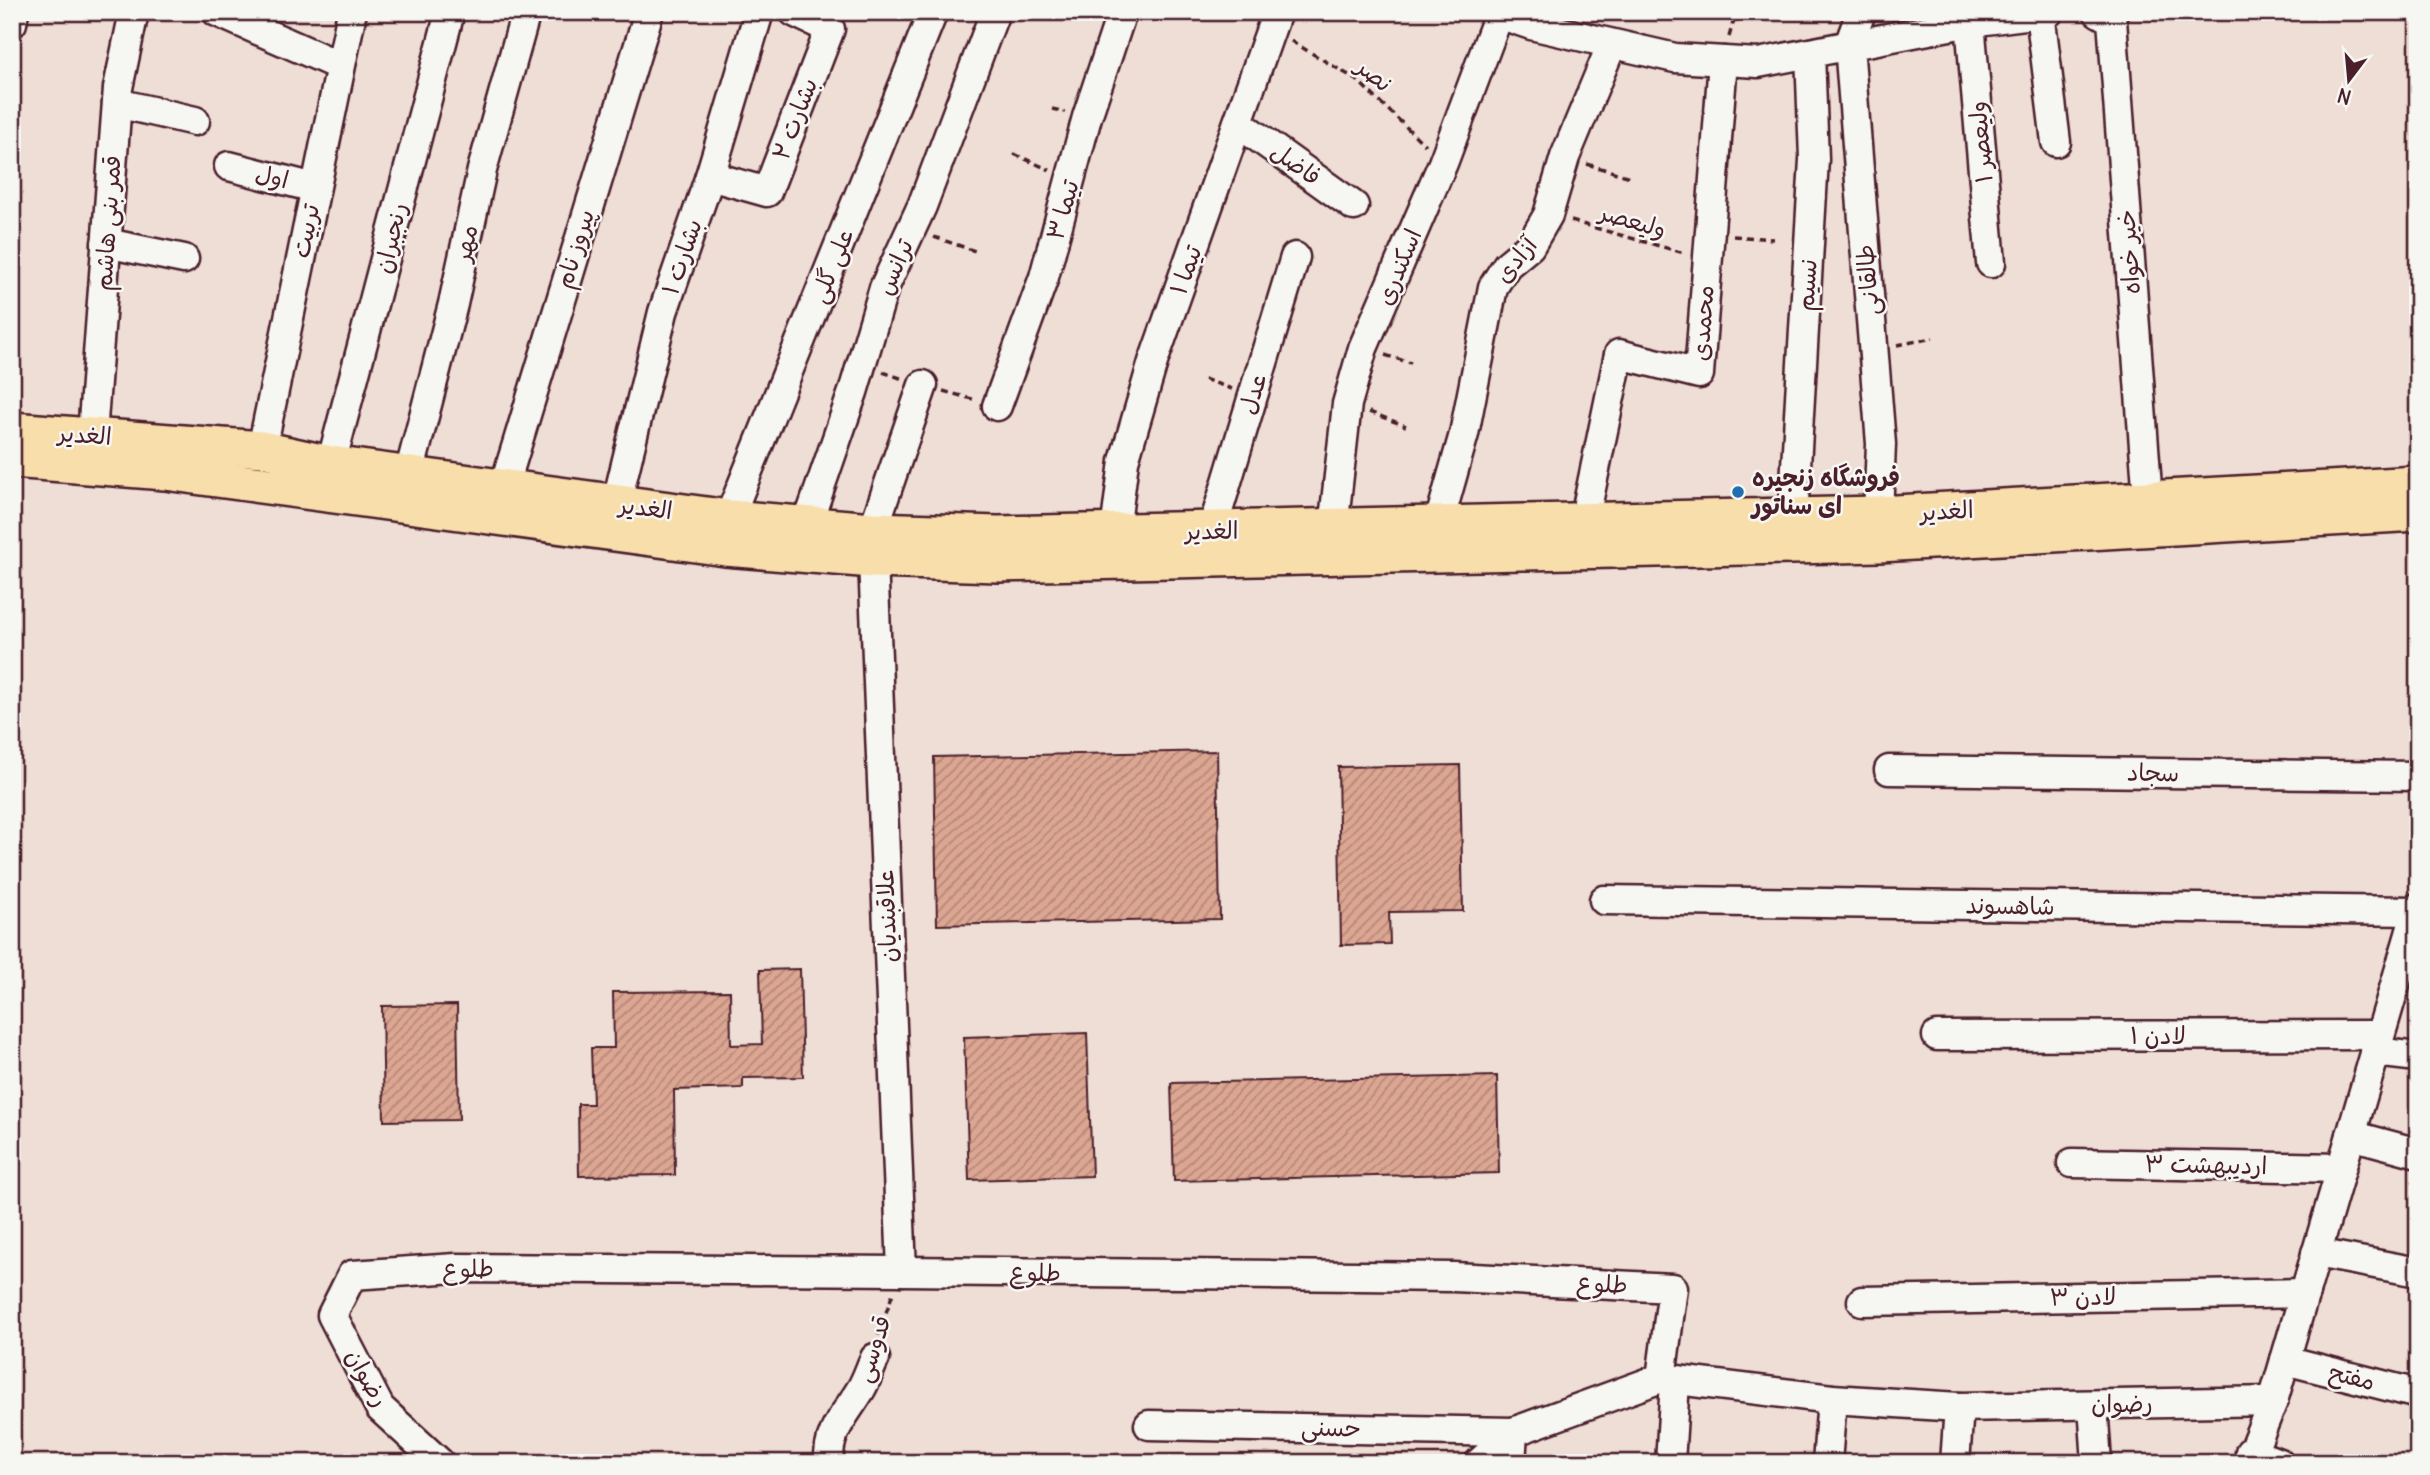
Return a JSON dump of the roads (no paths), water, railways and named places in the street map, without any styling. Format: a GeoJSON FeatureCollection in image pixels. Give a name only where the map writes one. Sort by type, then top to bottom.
{"type":"FeatureCollection","features":[{"type":"Feature","properties":{"kind":"main road","name":"الغدیر"},"geometry":{"type":"LineString","coordinates":[[12,430],[262,449],[331,464],[617,505],[807,525],[873,545],[998,564],[1879,544],[2418,513]]}},
{"type":"Feature","properties":{"kind":"main road","name":"الغدیر"},"geometry":{"type":"LineString","coordinates":[[12,460],[164,472],[726,548],[873,545],[998,534],[1878,514],[2418,484]]}},
{"type":"Feature","properties":{"kind":"street"},"geometry":{"type":"LineString","coordinates":[[12,23],[14,12]]}},
{"type":"Feature","properties":{"kind":"street","name":"قمر بنی هاشم"},"geometry":{"type":"LineString","coordinates":[[92,435],[117,103],[135,12]]}},
{"type":"Feature","properties":{"kind":"street"},"geometry":{"type":"LineString","coordinates":[[217,12],[340,66]]}},
{"type":"Feature","properties":{"kind":"street","name":"تربیت"},"geometry":{"type":"LineString","coordinates":[[262,449],[352,12]]}},
{"type":"Feature","properties":{"kind":"street","name":"رنجبران"},"geometry":{"type":"LineString","coordinates":[[331,464],[450,12]]}},
{"type":"Feature","properties":{"kind":"street","name":"مهر"},"geometry":{"type":"LineString","coordinates":[[409,474],[453,304],[482,170],[526,12]]}},
{"type":"Feature","properties":{"kind":"street","name":"پیروز نام"},"geometry":{"type":"LineString","coordinates":[[504,487],[649,12]]}},
{"type":"Feature","properties":{"kind":"street","name":"بشارت ۱"},"geometry":{"type":"LineString","coordinates":[[617,505],[663,312],[710,176],[759,12]]}},
{"type":"Feature","properties":{"kind":"street","name":"بشارت ۲"},"geometry":{"type":"LineString","coordinates":[[710,176],[766,192],[830,29],[794,12]]}},
{"type":"Feature","properties":{"kind":"street","name":"علی گلی"},"geometry":{"type":"LineString","coordinates":[[729,518],[933,12]]}},
{"type":"Feature","properties":{"kind":"street","name":"ترانس"},"geometry":{"type":"LineString","coordinates":[[807,525],[884,288],[911,230],[995,12]]}},
{"type":"Feature","properties":{"kind":"street","name":"تیما ۳"},"geometry":{"type":"LineString","coordinates":[[997,406],[1044,277],[1087,117],[1122,12]]}},
{"type":"Feature","properties":{"kind":"street"},"geometry":{"type":"LineString","coordinates":[[1849,45],[1860,12]]}},
{"type":"Feature","properties":{"kind":"street","name":"خیر خواه"},"geometry":{"type":"LineString","coordinates":[[2098,12],[2112,20],[2148,500]]}},
{"type":"Feature","properties":{"kind":"street"},"geometry":{"type":"LineString","coordinates":[[1496,13],[1583,24],[1612,44],[1675,58],[1758,63],[1970,22],[2044,13],[2056,142]]}},
{"type":"Feature","properties":{"kind":"street","name":"اسکندری"},"geometry":{"type":"LineString","coordinates":[[1333,528],[1347,404],[1363,348],[1443,163],[1496,13]]}},
{"type":"Feature","properties":{"kind":"street","name":"تیما ۱"},"geometry":{"type":"LineString","coordinates":[[1115,532],[1124,461],[1153,362],[1274,21]]}},
{"type":"Feature","properties":{"kind":"street","name":"ولیعصر ۱"},"geometry":{"type":"LineString","coordinates":[[1970,22],[1991,263]]}},
{"type":"Feature","properties":{"kind":"street","name":"آزادی"},"geometry":{"type":"LineString","coordinates":[[1438,526],[1464,434],[1493,287],[1507,265],[1530,246],[1548,215],[1565,157],[1612,44]]}},
{"type":"Feature","properties":{"kind":"street","name":"طالقانی"},"geometry":{"type":"LineString","coordinates":[[1849,45],[1881,444],[1878,514]]}},
{"type":"Feature","properties":{"kind":"street","name":"نسیم"},"geometry":{"type":"LineString","coordinates":[[1793,517],[1814,159],[1810,53]]}},
{"type":"Feature","properties":{"kind":"street","name":"محمدی"},"geometry":{"type":"LineString","coordinates":[[1584,522],[1619,355],[1699,374],[1723,61]]}},
{"type":"Feature","properties":{"kind":"street"},"geometry":{"type":"LineString","coordinates":[[117,103],[195,121]]}},
{"type":"Feature","properties":{"kind":"street","name":"فاضل"},"geometry":{"type":"LineString","coordinates":[[1238,122],[1354,206]]}},
{"type":"Feature","properties":{"kind":"street","name":"اول"},"geometry":{"type":"LineString","coordinates":[[229,166],[315,188]]}},
{"type":"Feature","properties":{"kind":"street"},"geometry":{"type":"LineString","coordinates":[[106,243],[184,259]]}},
{"type":"Feature","properties":{"kind":"street","name":"عدل"},"geometry":{"type":"LineString","coordinates":[[1212,531],[1295,257]]}},
{"type":"Feature","properties":{"kind":"street"},"geometry":{"type":"LineString","coordinates":[[873,545],[923,385]]}},
{"type":"Feature","properties":{"kind":"street","name":"علاقبندیان"},"geometry":{"type":"LineString","coordinates":[[873,545],[902,1271]]}},
{"type":"Feature","properties":{"kind":"street","name":"سجاد"},"geometry":{"type":"LineString","coordinates":[[1889,770],[2418,776]]}},
{"type":"Feature","properties":{"kind":"street","name":"شاهسوند"},"geometry":{"type":"LineString","coordinates":[[1604,900],[2415,923]]}},
{"type":"Feature","properties":{"kind":"street"},"geometry":{"type":"LineString","coordinates":[[2279,1463],[2249,1458],[2273,1401],[2415,923]]}},
{"type":"Feature","properties":{"kind":"street","name":"لادن ۱"},"geometry":{"type":"LineString","coordinates":[[1937,1036],[2377,1044],[2418,1057]]}},
{"type":"Feature","properties":{"kind":"street"},"geometry":{"type":"LineString","coordinates":[[2351,1135],[2418,1153]]}},
{"type":"Feature","properties":{"kind":"street","name":"اردیبهشت ۳"},"geometry":{"type":"LineString","coordinates":[[2072,1163],[2341,1168]]}},
{"type":"Feature","properties":{"kind":"street"},"geometry":{"type":"LineString","coordinates":[[2316,1253],[2418,1272]]}},
{"type":"Feature","properties":{"kind":"street","name":"طلوع"},"geometry":{"type":"LineString","coordinates":[[332,1315],[352,1275],[456,1268],[1454,1277],[1673,1288],[1668,1380]]}},
{"type":"Feature","properties":{"kind":"street","name":"لادن ۳"},"geometry":{"type":"LineString","coordinates":[[1862,1301],[2305,1293]]}},
{"type":"Feature","properties":{"kind":"street","name":"رضوان"},"geometry":{"type":"LineString","coordinates":[[332,1315],[380,1408],[440,1463]]}},
{"type":"Feature","properties":{"kind":"street","name":"قدوسی"},"geometry":{"type":"LineString","coordinates":[[829,1463],[828,1445],[835,1428],[863,1386],[875,1358]]}},
{"type":"Feature","properties":{"kind":"street","name":"مفتح"},"geometry":{"type":"LineString","coordinates":[[2285,1360],[2418,1394]]}},
{"type":"Feature","properties":{"kind":"street"},"geometry":{"type":"LineString","coordinates":[[1668,1380],[1671,1463]]}},
{"type":"Feature","properties":{"kind":"street","name":"رضوان"},"geometry":{"type":"LineString","coordinates":[[1479,1463],[1513,1432],[1668,1380],[1832,1399],[1959,1407],[2273,1401]]}},
{"type":"Feature","properties":{"kind":"street"},"geometry":{"type":"LineString","coordinates":[[1827,1463],[1832,1399]]}},
{"type":"Feature","properties":{"kind":"street"},"geometry":{"type":"LineString","coordinates":[[2093,1405],[2097,1463]]}},
{"type":"Feature","properties":{"kind":"street"},"geometry":{"type":"LineString","coordinates":[[1955,1463],[1959,1407]]}},
{"type":"Feature","properties":{"kind":"street","name":"حسنی"},"geometry":{"type":"LineString","coordinates":[[1149,1425],[1513,1432]]}},
{"type":"Feature","properties":{"kind":"street"},"geometry":{"type":"LineString","coordinates":[[1511,1463],[1513,1432]]}},
{"type":"Feature","properties":{"kind":"place","name":"فروشگاه زنجیره ای سناتور"},"geometry":{"type":"Point","coordinates":[1738,492]}}]}
